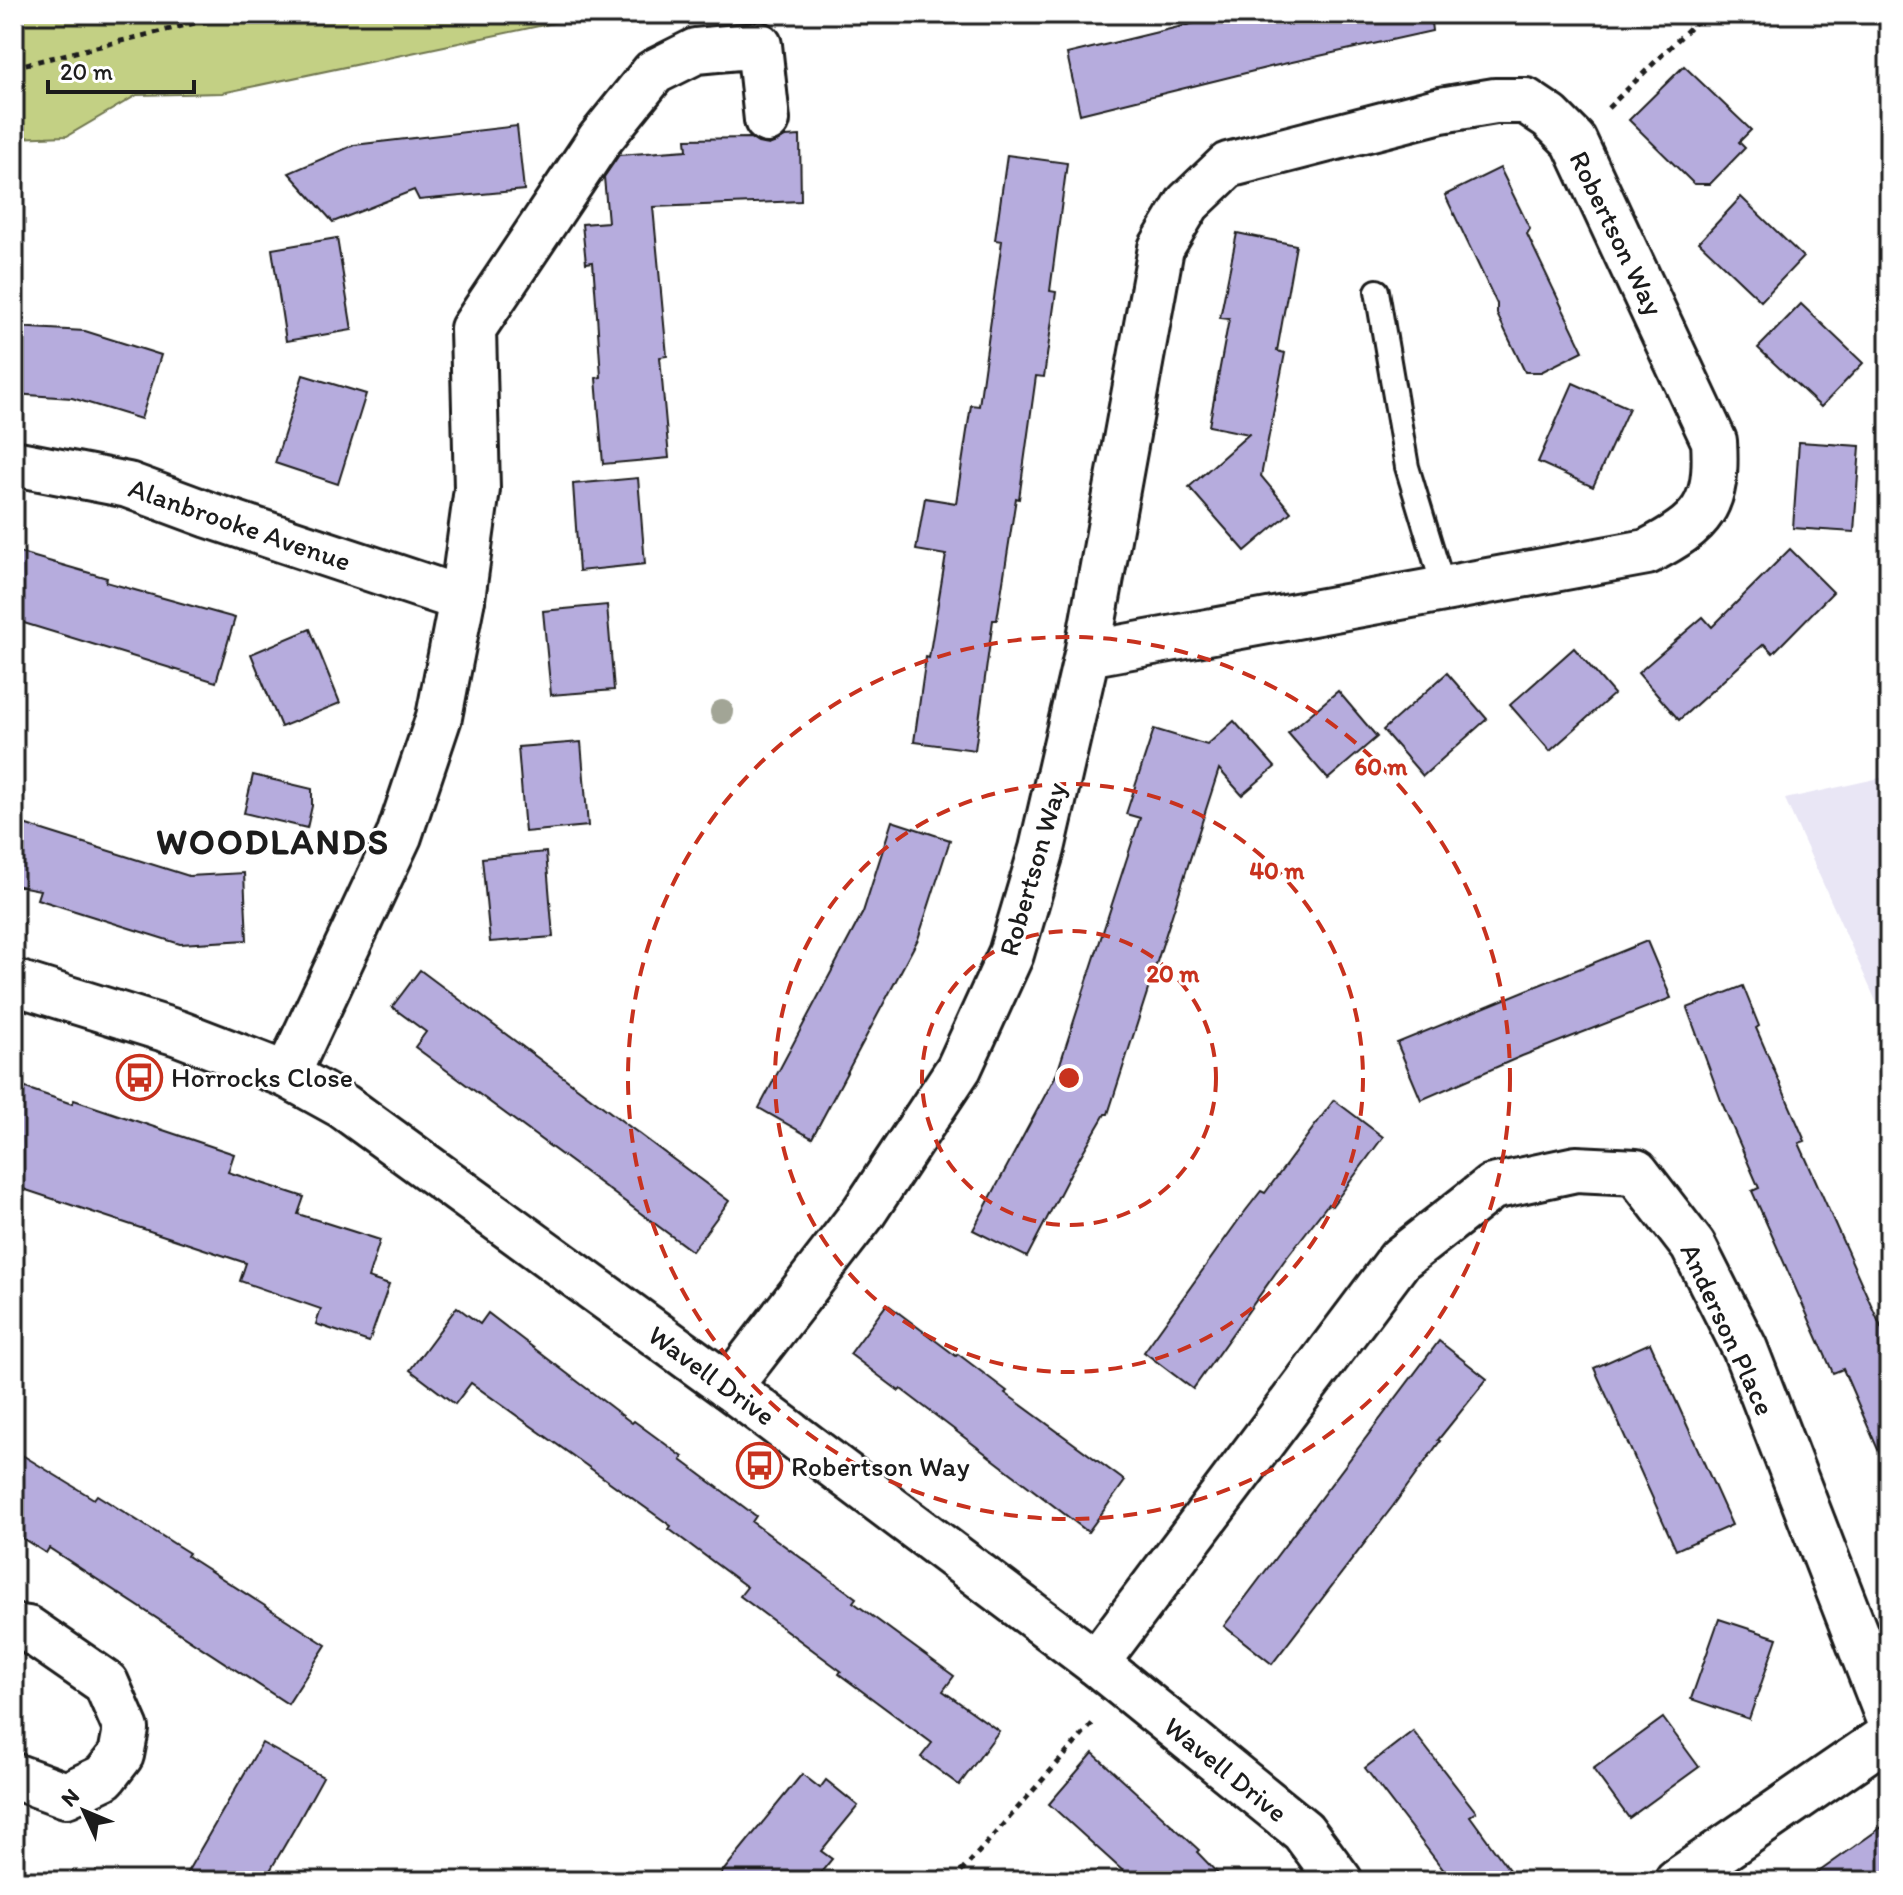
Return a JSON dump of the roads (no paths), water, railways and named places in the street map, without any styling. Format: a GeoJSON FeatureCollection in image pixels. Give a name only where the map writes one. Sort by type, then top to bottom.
{"type":"FeatureCollection","features":[{"type":"Feature","properties":{"kind":"street"},"geometry":{"type":"LineString","coordinates":[[287,1075],[399,836],[439,717],[462,599],[477,489],[473,329],[600,139],[654,72],[696,51],[759,45],[767,120]]}},
{"type":"Feature","properties":{"kind":"street","name":"Robertson Way"},"geometry":{"type":"LineString","coordinates":[[729,1387],[864,1212],[959,1068],[1011,954],[1042,849],[1087,654],[1161,248],[1188,203],[1228,165],[1455,108],[1495,101],[1526,101],[1550,117],[1574,141],[1714,441],[1715,472],[1706,509],[1680,535],[1647,552],[1087,654]]}},
{"type":"Feature","properties":{"kind":"street","name":"Alanbrooke Avenue"},"geometry":{"type":"LineString","coordinates":[[14,463],[128,485],[462,599]]}},
{"type":"Feature","properties":{"kind":"street","name":"Wavell Drive"},"geometry":{"type":"LineString","coordinates":[[14,982],[178,1033],[287,1075],[343,1106],[729,1387],[1111,1675],[1303,1831],[1340,1881]]}},
{"type":"Feature","properties":{"kind":"street","name":"Anderson Place"},"geometry":{"type":"LineString","coordinates":[[1111,1675],[1400,1259],[1492,1187],[1576,1169],[1636,1172],[1693,1246],[1745,1349],[1889,1720]]}},
{"type":"Feature","properties":{"kind":"street"},"geometry":{"type":"LineString","coordinates":[[14,1627],[28,1629],[106,1683],[126,1729],[121,1755],[104,1777],[66,1795],[14,1776]]}},
{"type":"Feature","properties":{"kind":"street"},"geometry":{"type":"LineString","coordinates":[[1677,1881],[1889,1735]]}},
{"type":"Feature","properties":{"kind":"lane"},"geometry":{"type":"LineString","coordinates":[[1377,291],[1407,467],[1444,589]]}},
{"type":"Feature","properties":{"kind":"place","name":"Horrocks Close"},"geometry":{"type":"Point","coordinates":[140,1077]}},
{"type":"Feature","properties":{"kind":"place","name":"Robertson Way"},"geometry":{"type":"Point","coordinates":[760,1466]}},
{"type":"Feature","properties":{"kind":"district","name":"WOODLANDS"},"geometry":{"type":"Point","coordinates":[273,841]}}]}
